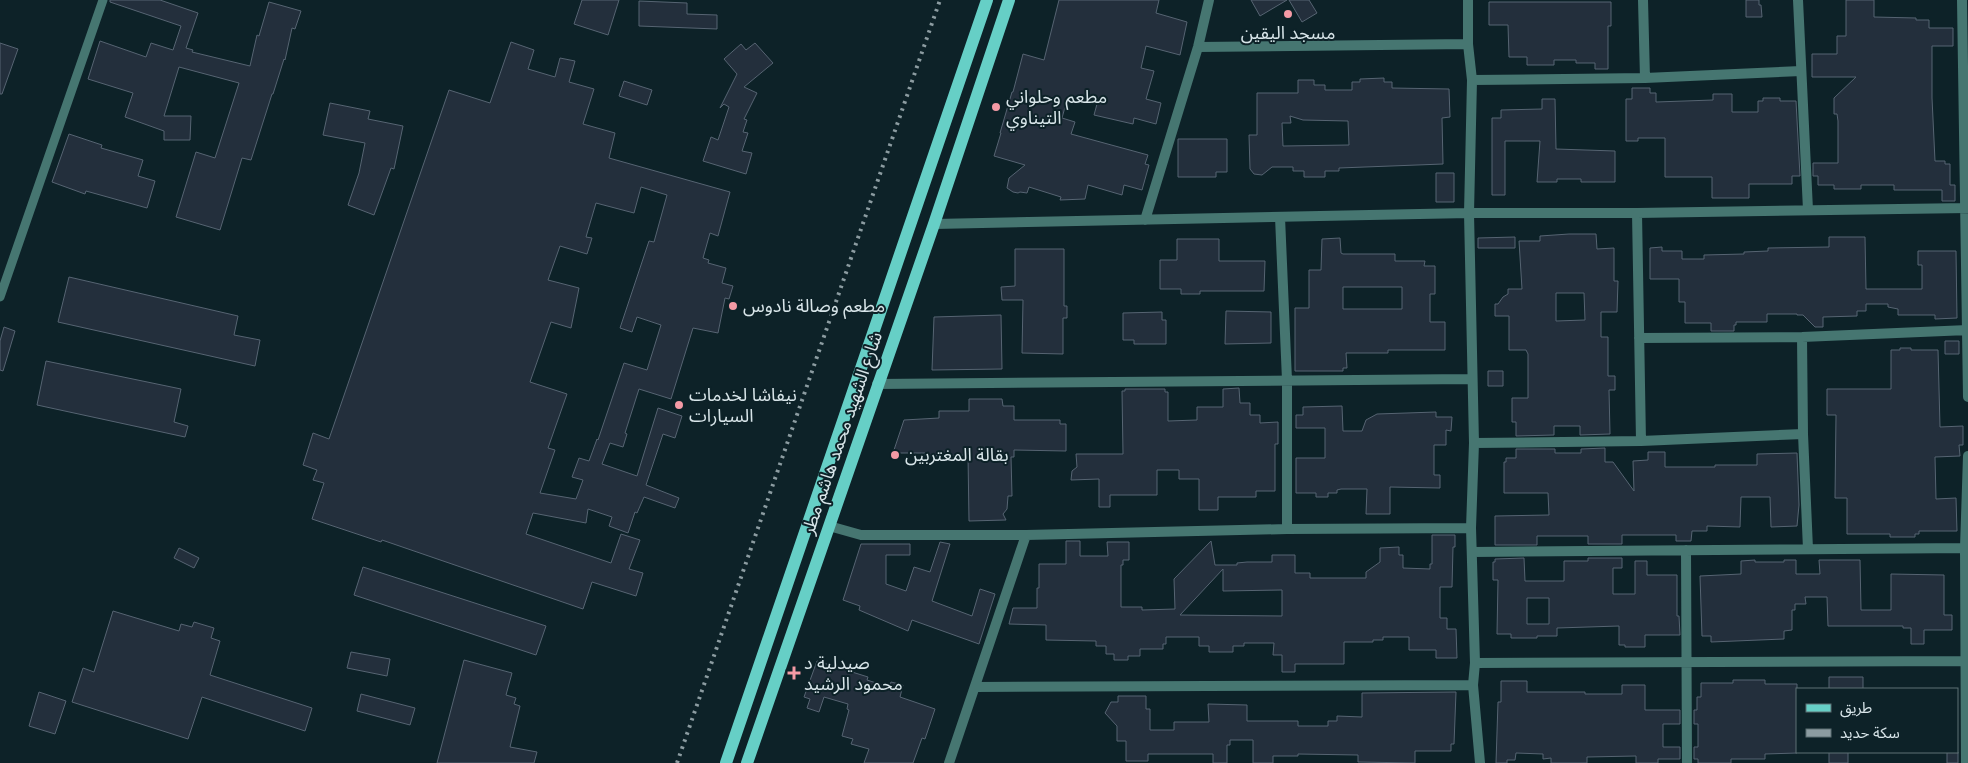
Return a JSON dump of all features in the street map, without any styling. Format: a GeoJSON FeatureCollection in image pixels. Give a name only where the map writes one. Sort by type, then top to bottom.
{"type":"FeatureCollection","features":[{"type":"Feature","properties":{"kind":"main road","name":"شارع الشهيد محمد هاشم مطر"},"geometry":{"type":"LineString","coordinates":[[726,763],[987,0]]}},
{"type":"Feature","properties":{"kind":"main road","name":"شارع الشهيد محمد هاشم مطر"},"geometry":{"type":"LineString","coordinates":[[747,763],[934,224],[1009,0]]}},
{"type":"Feature","properties":{"kind":"street"},"geometry":{"type":"LineString","coordinates":[[1145,220],[1198,47],[1209,0]]}},
{"type":"Feature","properties":{"kind":"street"},"geometry":{"type":"LineString","coordinates":[[1468,0],[1468,44],[1472,80],[1469,213],[1471,379],[1474,443],[1471,528],[1475,663],[1473,685],[1480,763]]}},
{"type":"Feature","properties":{"kind":"street"},"geometry":{"type":"LineString","coordinates":[[1643,0],[1644,78]]}},
{"type":"Feature","properties":{"kind":"street"},"geometry":{"type":"LineString","coordinates":[[1798,0],[1808,210]]}},
{"type":"Feature","properties":{"kind":"street"},"geometry":{"type":"LineString","coordinates":[[1962,0],[1966,96],[1968,397]]}},
{"type":"Feature","properties":{"kind":"street"},"geometry":{"type":"LineString","coordinates":[[1198,47],[1468,44]]}},
{"type":"Feature","properties":{"kind":"street"},"geometry":{"type":"LineString","coordinates":[[1472,80],[1644,78],[1801,71]]}},
{"type":"Feature","properties":{"kind":"street"},"geometry":{"type":"LineString","coordinates":[[934,224],[1469,213],[1637,213],[1966,208]]}},
{"type":"Feature","properties":{"kind":"street"},"geometry":{"type":"LineString","coordinates":[[1637,213],[1641,441]]}},
{"type":"Feature","properties":{"kind":"street"},"geometry":{"type":"LineString","coordinates":[[1280,217],[1287,380],[1287,529]]}},
{"type":"Feature","properties":{"kind":"street"},"geometry":{"type":"LineString","coordinates":[[1640,338],[1802,337],[1968,330]]}},
{"type":"Feature","properties":{"kind":"street"},"geometry":{"type":"LineString","coordinates":[[1802,337],[1803,434],[1808,550]]}},
{"type":"Feature","properties":{"kind":"street"},"geometry":{"type":"LineString","coordinates":[[877,384],[1471,379]]}},
{"type":"Feature","properties":{"kind":"street"},"geometry":{"type":"LineString","coordinates":[[1474,443],[1641,441],[1803,434]]}},
{"type":"Feature","properties":{"kind":"street"},"geometry":{"type":"LineString","coordinates":[[1966,763],[1968,456]]}},
{"type":"Feature","properties":{"kind":"street"},"geometry":{"type":"LineString","coordinates":[[829,526],[861,535],[1026,535],[1287,529],[1471,528]]}},
{"type":"Feature","properties":{"kind":"street"},"geometry":{"type":"LineString","coordinates":[[949,763],[1026,535]]}},
{"type":"Feature","properties":{"kind":"street"},"geometry":{"type":"LineString","coordinates":[[1472,552],[1967,548]]}},
{"type":"Feature","properties":{"kind":"street"},"geometry":{"type":"LineString","coordinates":[[1686,550],[1686,763]]}},
{"type":"Feature","properties":{"kind":"street"},"geometry":{"type":"LineString","coordinates":[[1475,663],[1967,660]]}},
{"type":"Feature","properties":{"kind":"street"},"geometry":{"type":"LineString","coordinates":[[975,687],[1473,685]]}},
{"type":"Feature","properties":{"kind":"lane"},"geometry":{"type":"LineString","coordinates":[[0,297],[103,0]]}},
{"type":"Feature","properties":{"kind":"building"},"geometry":{"type":"Polygon","coordinates":[[[110,0],[160,0],[198,13],[186,48],[193,50],[192,52],[250,66],[257,35],[259,36],[269,2],[301,11],[295,29],[292,28],[285,60],[251,160],[242,158],[220,230],[176,217],[196,152],[215,158],[239,83],[179,67],[164,116],[191,116],[190,140],[164,140],[164,131],[125,117],[133,93],[88,79],[100,41],[146,57],[151,43],[173,50],[181,26],[110,2],[110,0]]]}},
{"type":"Feature","properties":{"kind":"building"},"geometry":{"type":"Polygon","coordinates":[[[582,0],[619,0],[608,35],[574,24],[582,0]]]}},
{"type":"Feature","properties":{"kind":"building"},"geometry":{"type":"Polygon","coordinates":[[[1059,0],[1159,0],[1156,13],[1187,22],[1180,55],[1146,46],[1141,68],[1154,71],[1146,99],[1161,103],[1156,124],[1134,118],[1133,124],[1094,115],[1097,104],[1068,96],[1062,118],[1075,122],[1071,134],[1148,155],[1145,164],[1149,165],[1142,190],[1124,185],[1122,195],[1088,185],[1085,199],[1060,200],[1061,197],[1029,187],[1027,193],[1013,192],[1007,188],[1009,178],[1025,165],[994,156],[1000,133],[1023,54],[1044,60],[1059,0]]]}},
{"type":"Feature","properties":{"kind":"building"},"geometry":{"type":"Polygon","coordinates":[[[1251,0],[1287,0],[1260,16],[1251,0]]]}},
{"type":"Feature","properties":{"kind":"building"},"geometry":{"type":"Polygon","coordinates":[[[1289,0],[1309,0],[1317,13],[1302,22],[1289,0]]]}},
{"type":"Feature","properties":{"kind":"building"},"geometry":{"type":"Polygon","coordinates":[[[1746,0],[1759,0],[1762,17],[1746,17],[1746,0]]]}},
{"type":"Feature","properties":{"kind":"building"},"geometry":{"type":"Polygon","coordinates":[[[1846,0],[1874,0],[1874,17],[1916,18],[1916,20],[1929,20],[1929,28],[1953,28],[1953,46],[1932,46],[1932,98],[1935,161],[1945,161],[1945,164],[1950,164],[1950,185],[1955,185],[1955,201],[1942,201],[1942,190],[1894,190],[1894,185],[1861,185],[1861,189],[1834,189],[1834,185],[1818,185],[1818,176],[1813,176],[1813,163],[1838,163],[1838,121],[1837,114],[1834,114],[1834,98],[1856,77],[1812,77],[1812,54],[1837,54],[1837,36],[1846,36],[1846,0]]]}},
{"type":"Feature","properties":{"kind":"building"},"geometry":{"type":"Polygon","coordinates":[[[639,1],[687,3],[687,14],[717,15],[717,29],[639,26],[639,1]]]}},
{"type":"Feature","properties":{"kind":"building"},"geometry":{"type":"Polygon","coordinates":[[[1489,2],[1611,2],[1611,26],[1608,26],[1608,69],[1595,69],[1595,63],[1576,63],[1576,60],[1554,60],[1554,65],[1527,65],[1527,57],[1509,57],[1508,25],[1489,25],[1489,2]]]}},
{"type":"Feature","properties":{"kind":"building"},"geometry":{"type":"Polygon","coordinates":[[[511,42],[534,50],[528,69],[555,77],[560,58],[575,61],[569,82],[594,89],[583,124],[615,133],[609,158],[730,192],[718,236],[710,233],[703,258],[709,260],[708,263],[726,268],[722,283],[733,286],[729,299],[725,298],[718,333],[693,328],[671,399],[639,389],[625,433],[627,434],[623,447],[610,443],[602,464],[637,476],[658,408],[682,416],[675,438],[663,434],[646,485],[679,498],[675,508],[644,497],[637,513],[635,512],[628,533],[609,526],[612,517],[588,509],[586,523],[533,513],[526,534],[611,563],[621,534],[640,540],[629,569],[643,573],[636,596],[592,582],[583,609],[382,540],[381,542],[312,519],[324,483],[313,480],[317,470],[303,465],[313,433],[329,439],[449,90],[490,103],[511,42]],[[641,187],[634,213],[596,203],[586,237],[592,238],[587,254],[560,246],[548,280],[579,288],[571,328],[551,322],[530,382],[567,394],[548,448],[555,450],[540,493],[576,499],[583,480],[572,477],[579,458],[589,461],[624,363],[647,370],[661,325],[637,317],[632,332],[620,328],[649,241],[654,242],[667,195],[641,187]]]}},
{"type":"Feature","properties":{"kind":"building"},"geometry":{"type":"Polygon","coordinates":[[[0,43],[18,49],[2,94],[0,94],[0,43]]]}},
{"type":"Feature","properties":{"kind":"building"},"geometry":{"type":"Polygon","coordinates":[[[755,43],[773,63],[744,87],[757,93],[744,119],[747,120],[743,132],[748,133],[742,151],[752,153],[746,174],[703,161],[711,137],[718,140],[729,107],[724,104],[720,108],[737,74],[724,59],[741,44],[746,50],[755,43]]]}},
{"type":"Feature","properties":{"kind":"building"},"geometry":{"type":"Polygon","coordinates":[[[1384,78],[1384,82],[1392,82],[1392,88],[1449,89],[1450,117],[1442,118],[1443,164],[1339,168],[1339,171],[1325,171],[1325,177],[1304,177],[1304,171],[1293,171],[1293,167],[1272,167],[1262,175],[1254,174],[1250,169],[1249,135],[1257,135],[1257,93],[1298,93],[1298,80],[1314,80],[1314,85],[1325,85],[1325,90],[1352,90],[1352,82],[1360,82],[1360,79],[1384,78]],[[1290,116],[1291,123],[1282,123],[1283,146],[1349,145],[1348,121],[1303,120],[1290,116]]]}},
{"type":"Feature","properties":{"kind":"building"},"geometry":{"type":"Polygon","coordinates":[[[624,81],[652,90],[647,105],[619,96],[624,81]]]}},
{"type":"Feature","properties":{"kind":"building"},"geometry":{"type":"Polygon","coordinates":[[[1632,88],[1650,88],[1650,93],[1656,93],[1656,102],[1713,100],[1713,94],[1732,94],[1732,112],[1758,112],[1758,101],[1763,101],[1763,98],[1780,98],[1780,101],[1796,101],[1800,176],[1792,176],[1792,184],[1749,184],[1749,198],[1712,198],[1712,177],[1665,177],[1665,138],[1638,138],[1638,141],[1626,141],[1626,99],[1632,99],[1632,88]]]}},
{"type":"Feature","properties":{"kind":"building"},"geometry":{"type":"Polygon","coordinates":[[[1542,99],[1555,99],[1556,149],[1615,151],[1615,182],[1581,182],[1581,179],[1557,179],[1557,182],[1537,182],[1540,141],[1505,141],[1505,195],[1492,195],[1492,118],[1501,118],[1501,110],[1542,109],[1542,99]]]}},
{"type":"Feature","properties":{"kind":"building"},"geometry":{"type":"Polygon","coordinates":[[[330,103],[370,111],[368,119],[403,126],[394,169],[391,168],[374,215],[348,205],[359,173],[365,143],[323,135],[330,103]]]}},
{"type":"Feature","properties":{"kind":"building"},"geometry":{"type":"Polygon","coordinates":[[[69,134],[102,145],[101,148],[143,160],[138,176],[155,181],[147,208],[86,191],[85,194],[52,182],[69,134]]]}},
{"type":"Feature","properties":{"kind":"building"},"geometry":{"type":"Polygon","coordinates":[[[1178,139],[1227,139],[1227,172],[1216,172],[1216,177],[1178,177],[1178,139]]]}},
{"type":"Feature","properties":{"kind":"building"},"geometry":{"type":"Polygon","coordinates":[[[1436,173],[1454,173],[1454,202],[1436,202],[1436,173]]]}},
{"type":"Feature","properties":{"kind":"building"},"geometry":{"type":"Polygon","coordinates":[[[1596,234],[1597,249],[1614,248],[1614,281],[1618,281],[1617,312],[1601,312],[1601,337],[1608,337],[1608,376],[1615,376],[1615,390],[1609,390],[1610,434],[1580,435],[1580,426],[1554,426],[1554,435],[1516,436],[1516,422],[1512,422],[1512,398],[1528,398],[1528,354],[1526,350],[1509,350],[1509,316],[1495,316],[1495,304],[1498,304],[1508,294],[1508,289],[1522,289],[1519,241],[1540,241],[1540,236],[1596,234]],[[1556,293],[1556,321],[1585,320],[1584,293],[1556,293]]]}},
{"type":"Feature","properties":{"kind":"building"},"geometry":{"type":"Polygon","coordinates":[[[1515,237],[1515,248],[1478,248],[1478,238],[1515,237]]]}},
{"type":"Feature","properties":{"kind":"building"},"geometry":{"type":"Polygon","coordinates":[[[1829,237],[1865,237],[1866,289],[1922,289],[1922,265],[1918,265],[1918,251],[1956,251],[1957,318],[1935,319],[1935,315],[1898,315],[1898,309],[1888,307],[1888,304],[1866,304],[1866,311],[1857,311],[1857,316],[1823,317],[1823,327],[1815,327],[1803,315],[1767,314],[1767,322],[1736,322],[1734,331],[1711,331],[1711,323],[1685,323],[1685,302],[1679,302],[1679,279],[1650,279],[1650,248],[1662,247],[1662,251],[1682,251],[1682,259],[1704,259],[1704,255],[1744,254],[1744,252],[1768,251],[1768,248],[1829,247],[1829,237]]]}},
{"type":"Feature","properties":{"kind":"building"},"geometry":{"type":"Polygon","coordinates":[[[1340,238],[1341,253],[1343,254],[1395,254],[1395,261],[1425,261],[1424,266],[1435,266],[1435,294],[1430,294],[1430,322],[1445,322],[1445,350],[1388,350],[1388,353],[1346,353],[1347,368],[1343,368],[1343,371],[1295,371],[1295,308],[1309,308],[1309,270],[1321,270],[1322,239],[1340,238]],[[1343,287],[1343,309],[1402,309],[1402,287],[1343,287]]]}},
{"type":"Feature","properties":{"kind":"building"},"geometry":{"type":"Polygon","coordinates":[[[1177,239],[1219,239],[1219,261],[1265,261],[1264,291],[1200,291],[1200,294],[1181,294],[1181,289],[1160,289],[1160,260],[1177,260],[1177,239]]]}},
{"type":"Feature","properties":{"kind":"building"},"geometry":{"type":"Polygon","coordinates":[[[1015,249],[1064,249],[1064,306],[1067,306],[1067,318],[1063,318],[1063,354],[1022,353],[1023,300],[1002,300],[1001,287],[1015,286],[1015,249]]]}},
{"type":"Feature","properties":{"kind":"building"},"geometry":{"type":"Polygon","coordinates":[[[69,277],[238,316],[234,335],[260,340],[255,366],[58,322],[69,277]]]}},
{"type":"Feature","properties":{"kind":"building"},"geometry":{"type":"Polygon","coordinates":[[[1226,311],[1271,312],[1271,343],[1225,344],[1226,311]]]}},
{"type":"Feature","properties":{"kind":"building"},"geometry":{"type":"Polygon","coordinates":[[[1162,312],[1162,320],[1166,320],[1166,344],[1134,344],[1134,340],[1123,340],[1123,313],[1162,312]]]}},
{"type":"Feature","properties":{"kind":"building"},"geometry":{"type":"Polygon","coordinates":[[[1001,315],[1002,369],[932,370],[934,317],[1001,315]]]}},
{"type":"Feature","properties":{"kind":"building"},"geometry":{"type":"Polygon","coordinates":[[[4,327],[15,331],[3,371],[0,370],[0,341],[4,327]]]}},
{"type":"Feature","properties":{"kind":"building"},"geometry":{"type":"Polygon","coordinates":[[[1945,341],[1959,341],[1959,354],[1945,354],[1945,341]]]}},
{"type":"Feature","properties":{"kind":"building"},"geometry":{"type":"Polygon","coordinates":[[[1900,348],[1938,350],[1940,427],[1963,426],[1963,445],[1959,445],[1960,456],[1935,457],[1936,499],[1956,498],[1957,531],[1919,531],[1919,534],[1915,534],[1915,537],[1890,537],[1890,534],[1847,534],[1847,498],[1835,498],[1836,415],[1827,415],[1827,389],[1891,389],[1891,350],[1900,350],[1900,348]]]}},
{"type":"Feature","properties":{"kind":"building"},"geometry":{"type":"Polygon","coordinates":[[[46,361],[181,389],[174,422],[188,426],[185,437],[37,405],[46,361]]]}},
{"type":"Feature","properties":{"kind":"building"},"geometry":{"type":"Polygon","coordinates":[[[1488,371],[1503,371],[1503,386],[1488,386],[1488,371]]]}},
{"type":"Feature","properties":{"kind":"building"},"geometry":{"type":"Polygon","coordinates":[[[1239,388],[1240,403],[1250,403],[1250,415],[1260,415],[1260,423],[1278,422],[1278,444],[1275,444],[1275,491],[1256,491],[1256,497],[1218,497],[1218,510],[1199,510],[1199,479],[1179,479],[1179,470],[1157,470],[1157,495],[1110,495],[1110,507],[1099,507],[1099,479],[1071,480],[1072,471],[1077,467],[1076,454],[1123,454],[1122,391],[1125,391],[1125,389],[1165,389],[1165,392],[1168,392],[1168,421],[1197,420],[1197,407],[1223,407],[1223,389],[1239,388]]]}},
{"type":"Feature","properties":{"kind":"building"},"geometry":{"type":"Polygon","coordinates":[[[969,399],[1002,399],[1003,406],[1014,406],[1014,420],[1060,420],[1060,424],[1066,424],[1066,451],[1014,450],[1014,457],[1011,457],[1012,496],[1008,496],[1007,509],[1003,514],[1006,520],[969,521],[968,455],[925,456],[925,453],[893,453],[904,420],[939,418],[939,411],[969,411],[969,399]]]}},
{"type":"Feature","properties":{"kind":"building"},"geometry":{"type":"Polygon","coordinates":[[[1342,406],[1343,431],[1362,431],[1366,420],[1377,414],[1436,412],[1436,417],[1452,417],[1451,431],[1446,430],[1446,445],[1434,445],[1434,475],[1440,475],[1440,488],[1390,487],[1390,514],[1366,514],[1367,489],[1341,489],[1337,490],[1337,493],[1328,493],[1328,497],[1316,497],[1316,493],[1296,493],[1296,458],[1325,458],[1325,428],[1296,428],[1296,415],[1303,415],[1303,407],[1342,406]]]}},
{"type":"Feature","properties":{"kind":"building"},"geometry":{"type":"Polygon","coordinates":[[[1605,448],[1605,462],[1613,462],[1634,491],[1633,461],[1648,460],[1648,452],[1665,452],[1665,467],[1757,465],[1757,454],[1797,453],[1799,505],[1797,526],[1771,527],[1770,497],[1741,497],[1740,527],[1707,526],[1707,531],[1692,531],[1691,541],[1676,541],[1676,535],[1622,535],[1622,544],[1588,544],[1588,536],[1537,536],[1537,545],[1495,545],[1495,516],[1549,515],[1548,493],[1504,493],[1504,462],[1506,462],[1506,458],[1516,458],[1516,449],[1555,449],[1555,453],[1581,453],[1581,449],[1605,448]]]}},
{"type":"Feature","properties":{"kind":"building"},"geometry":{"type":"Polygon","coordinates":[[[1432,535],[1455,535],[1452,587],[1440,587],[1440,618],[1447,618],[1447,629],[1456,629],[1457,658],[1436,658],[1436,650],[1409,650],[1409,637],[1383,637],[1383,640],[1373,640],[1373,642],[1344,642],[1344,664],[1295,664],[1295,672],[1282,672],[1282,655],[1273,655],[1274,643],[1244,643],[1244,646],[1233,646],[1233,652],[1209,652],[1209,646],[1199,646],[1199,637],[1166,637],[1166,644],[1163,644],[1163,649],[1140,649],[1140,656],[1128,656],[1128,660],[1114,660],[1114,654],[1106,654],[1106,646],[1096,646],[1096,641],[1046,640],[1046,625],[1009,624],[1013,608],[1037,608],[1039,564],[1066,564],[1066,541],[1080,541],[1080,556],[1108,556],[1107,542],[1129,542],[1129,560],[1123,560],[1123,565],[1121,565],[1121,607],[1142,607],[1142,610],[1175,609],[1174,579],[1211,541],[1215,565],[1272,562],[1272,555],[1295,555],[1295,573],[1310,573],[1310,578],[1366,578],[1366,572],[1380,562],[1380,548],[1399,547],[1399,555],[1403,555],[1403,568],[1430,569],[1430,564],[1432,564],[1432,535]],[[1223,569],[1180,615],[1282,616],[1282,590],[1223,591],[1223,569]]]}},
{"type":"Feature","properties":{"kind":"building"},"geometry":{"type":"Polygon","coordinates":[[[940,542],[950,544],[932,601],[972,616],[980,589],[995,594],[979,644],[912,620],[908,631],[859,610],[860,606],[843,600],[861,544],[910,544],[910,555],[886,555],[886,584],[906,591],[914,567],[930,572],[940,542]]]}},
{"type":"Feature","properties":{"kind":"building"},"geometry":{"type":"Polygon","coordinates":[[[179,548],[199,558],[194,568],[174,558],[179,548]]]}},
{"type":"Feature","properties":{"kind":"building"},"geometry":{"type":"Polygon","coordinates":[[[1524,558],[1525,581],[1564,581],[1564,561],[1588,561],[1588,558],[1622,558],[1622,568],[1613,568],[1613,594],[1635,594],[1635,561],[1647,561],[1647,575],[1677,575],[1677,616],[1679,616],[1680,635],[1645,635],[1645,647],[1625,647],[1625,645],[1619,645],[1619,626],[1557,628],[1557,636],[1537,636],[1537,638],[1511,638],[1511,634],[1497,634],[1498,580],[1493,580],[1493,562],[1495,562],[1495,559],[1524,558]],[[1527,598],[1527,624],[1549,624],[1549,598],[1527,598]]]}},
{"type":"Feature","properties":{"kind":"building"},"geometry":{"type":"Polygon","coordinates":[[[1755,560],[1755,562],[1784,562],[1784,560],[1796,560],[1796,574],[1820,574],[1819,560],[1860,560],[1861,610],[1891,610],[1891,574],[1944,575],[1944,615],[1952,615],[1952,630],[1924,630],[1924,644],[1911,644],[1911,628],[1903,628],[1903,626],[1828,626],[1827,597],[1805,597],[1806,604],[1795,604],[1795,610],[1792,610],[1792,630],[1784,631],[1784,639],[1711,642],[1711,636],[1702,636],[1700,576],[1741,574],[1741,561],[1755,560]]]}},
{"type":"Feature","properties":{"kind":"building"},"geometry":{"type":"Polygon","coordinates":[[[363,567],[546,626],[536,655],[354,595],[363,567]]]}},
{"type":"Feature","properties":{"kind":"building"},"geometry":{"type":"Polygon","coordinates":[[[113,611],[179,631],[181,624],[192,627],[194,622],[214,628],[211,638],[220,641],[210,675],[312,708],[305,731],[202,697],[188,739],[72,702],[83,668],[94,672],[113,611]]]}},
{"type":"Feature","properties":{"kind":"building"},"geometry":{"type":"Polygon","coordinates":[[[351,652],[390,659],[387,676],[347,668],[351,652]]]}},
{"type":"Feature","properties":{"kind":"building"},"geometry":{"type":"Polygon","coordinates":[[[464,660],[512,673],[506,695],[516,698],[514,704],[520,706],[510,747],[537,752],[534,763],[437,763],[464,660]]]}},
{"type":"Feature","properties":{"kind":"building"},"geometry":{"type":"Polygon","coordinates":[[[817,661],[868,677],[867,680],[889,687],[891,682],[903,685],[900,697],[935,709],[925,739],[922,738],[913,763],[864,763],[869,749],[851,744],[853,739],[842,736],[849,710],[847,709],[848,704],[824,697],[819,712],[807,708],[810,699],[804,697],[817,661]]]}},
{"type":"Feature","properties":{"kind":"building"},"geometry":{"type":"Polygon","coordinates":[[[1829,677],[1863,677],[1863,688],[1829,688],[1829,677]]]}},
{"type":"Feature","properties":{"kind":"building"},"geometry":{"type":"Polygon","coordinates":[[[1733,680],[1765,680],[1765,684],[1797,684],[1797,753],[1765,754],[1765,759],[1731,759],[1731,763],[1698,763],[1698,759],[1694,759],[1694,747],[1698,747],[1698,724],[1694,724],[1694,710],[1697,710],[1697,697],[1701,697],[1701,683],[1733,683],[1733,680]]]}},
{"type":"Feature","properties":{"kind":"building"},"geometry":{"type":"Polygon","coordinates":[[[1501,681],[1527,681],[1527,692],[1585,692],[1585,694],[1622,694],[1622,685],[1645,685],[1645,710],[1680,710],[1680,724],[1663,724],[1663,747],[1680,747],[1680,759],[1658,759],[1658,763],[1636,763],[1636,756],[1587,757],[1587,763],[1551,763],[1551,758],[1543,759],[1543,754],[1516,753],[1515,760],[1507,760],[1507,763],[1496,763],[1498,702],[1501,702],[1501,681]]]}},
{"type":"Feature","properties":{"kind":"building"},"geometry":{"type":"Polygon","coordinates":[[[39,692],[66,701],[55,734],[29,726],[39,692]]]}},
{"type":"Feature","properties":{"kind":"building"},"geometry":{"type":"Polygon","coordinates":[[[1456,692],[1454,744],[1451,744],[1451,751],[1415,751],[1415,763],[1358,762],[1358,755],[1298,754],[1298,756],[1273,756],[1273,763],[1253,763],[1253,740],[1230,740],[1230,745],[1227,745],[1227,763],[1213,763],[1213,754],[1148,754],[1148,761],[1126,761],[1126,741],[1117,741],[1117,726],[1105,713],[1111,702],[1118,702],[1118,696],[1146,696],[1146,709],[1150,709],[1150,730],[1174,730],[1174,722],[1209,722],[1208,704],[1247,705],[1247,721],[1298,721],[1298,726],[1328,726],[1328,721],[1337,721],[1337,716],[1362,717],[1362,693],[1456,692]]]}},
{"type":"Feature","properties":{"kind":"building"},"geometry":{"type":"Polygon","coordinates":[[[361,694],[415,708],[410,725],[357,711],[361,694]]]}},
{"type":"Feature","properties":{"kind":"building"},"geometry":{"type":"Polygon","coordinates":[[[1829,753],[1848,753],[1848,763],[1829,763],[1829,753]]]}},
{"type":"Feature","properties":{"kind":"building"},"geometry":{"type":"Polygon","coordinates":[[[1947,753],[1958,753],[1958,763],[1947,763],[1947,753]]]}},
{"type":"Feature","properties":{"kind":"railway"},"geometry":{"type":"LineString","coordinates":[[677,763],[940,0]]}},
{"type":"Feature","properties":{"kind":"place","name":"مسجد اليقين"},"geometry":{"type":"Point","coordinates":[1288,14]}},
{"type":"Feature","properties":{"kind":"place","name":"مطعم وحلواني التيناوي"},"geometry":{"type":"Point","coordinates":[996,107]}},
{"type":"Feature","properties":{"kind":"place","name":"مطعم وصالة نادوس"},"geometry":{"type":"Point","coordinates":[733,306]}},
{"type":"Feature","properties":{"kind":"place","name":"نيفاشا لخدمات السيارات"},"geometry":{"type":"Point","coordinates":[679,405]}},
{"type":"Feature","properties":{"kind":"place","name":"بقالة المغتربين"},"geometry":{"type":"Point","coordinates":[895,455]}},
{"type":"Feature","properties":{"kind":"place","name":"صيدلية د محمود الرشيد"},"geometry":{"type":"Point","coordinates":[794,673]}}]}
